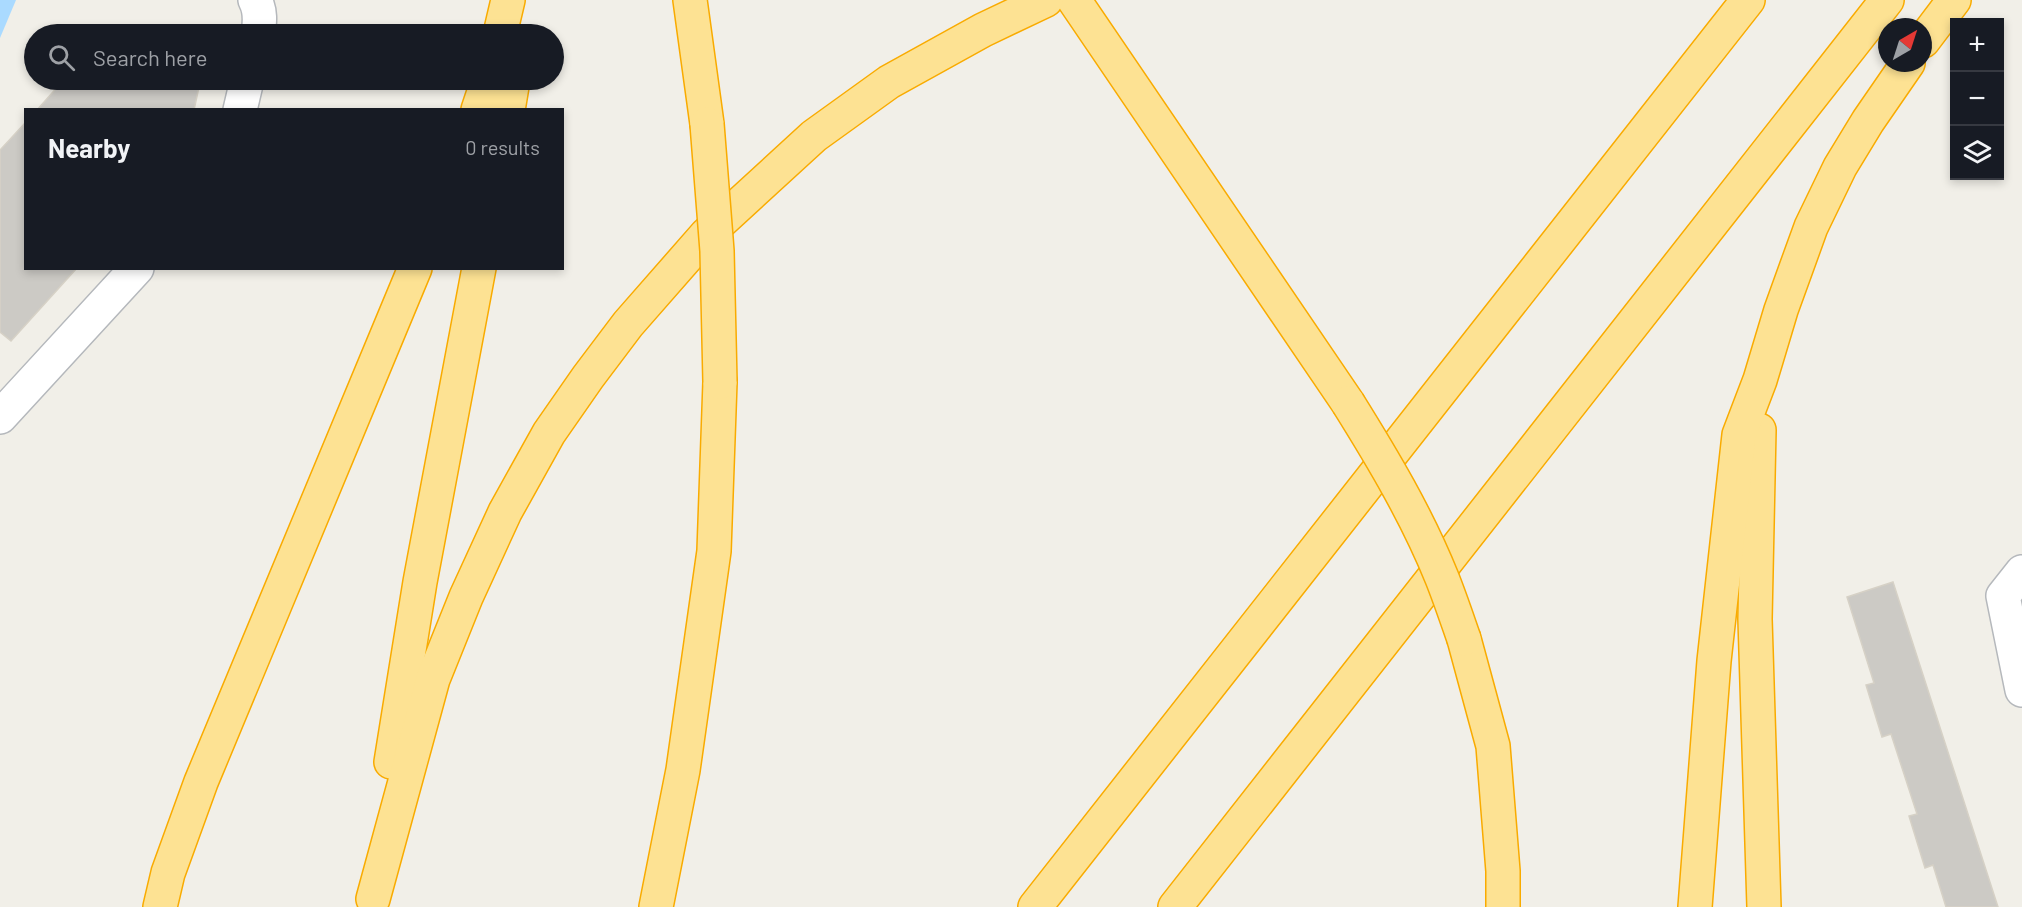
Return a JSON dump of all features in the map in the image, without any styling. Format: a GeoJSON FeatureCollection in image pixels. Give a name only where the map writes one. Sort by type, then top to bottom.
{"type":"FeatureCollection","features":[{"type":"Feature","properties":{"kind":"highway"},"geometry":{"type":"LineString","coordinates":[[502,24],[508,0]]}},
{"type":"Feature","properties":{"kind":"highway"},"geometry":{"type":"LineString","coordinates":[[522,24],[525,0]]}},
{"type":"Feature","properties":{"kind":"highway"},"geometry":{"type":"LineString","coordinates":[[656,907],[683,770],[714,551],[720,382],[717,251],[707,124],[690,0]]}},
{"type":"Feature","properties":{"kind":"highway"},"geometry":{"type":"LineString","coordinates":[[372,903],[433,679],[466,597],[505,512],[549,433],[628,324],[706,235],[814,136],[889,82],[983,30],[1046,0]]}},
{"type":"Feature","properties":{"kind":"highway"},"geometry":{"type":"LineString","coordinates":[[1074,0],[1348,403],[1383,459],[1415,518],[1442,578],[1464,639],[1493,747],[1503,871],[1503,907]]}},
{"type":"Feature","properties":{"kind":"highway"},"geometry":{"type":"LineString","coordinates":[[1035,907],[1748,0]]}},
{"type":"Feature","properties":{"kind":"highway"},"geometry":{"type":"LineString","coordinates":[[1175,907],[1887,0]]}},
{"type":"Feature","properties":{"kind":"highway"},"geometry":{"type":"LineString","coordinates":[[1932,29],[1954,0]]}},
{"type":"Feature","properties":{"kind":"highway"},"geometry":{"type":"LineString","coordinates":[[1695,907],[1714,661],[1739,435],[1760,381],[1781,310],[1811,227],[1840,168],[1868,121],[1902,72]]}},
{"type":"Feature","properties":{"kind":"highway"},"geometry":{"type":"LineString","coordinates":[[479,108],[485,90]]}},
{"type":"Feature","properties":{"kind":"highway"},"geometry":{"type":"LineString","coordinates":[[508,108],[511,90]]}},
{"type":"Feature","properties":{"kind":"highway"},"geometry":{"type":"LineString","coordinates":[[160,907],[168,873],[201,782],[414,270]]}},
{"type":"Feature","properties":{"kind":"highway"},"geometry":{"type":"LineString","coordinates":[[372,903],[393,749],[420,582],[479,270]]}},
{"type":"Feature","properties":{"kind":"highway"},"geometry":{"type":"LineString","coordinates":[[1760,381],[1755,619],[1764,907]]}},
{"type":"Feature","properties":{"kind":"street"},"geometry":{"type":"LineString","coordinates":[[255,0],[259,7],[259,24]]}},
{"type":"Feature","properties":{"kind":"street"},"geometry":{"type":"LineString","coordinates":[[240,108],[245,90]]}},
{"type":"Feature","properties":{"kind":"street"},"geometry":{"type":"LineString","coordinates":[[0,417],[134,270]]}},
{"type":"Feature","properties":{"kind":"street"},"geometry":{"type":"LineString","coordinates":[[2022,572],[2003,596],[2022,690]]}},
{"type":"Feature","properties":{"kind":"water"},"geometry":{"type":"Polygon","coordinates":[[[0,0],[16,0],[0,38],[0,0]]]}},
{"type":"Feature","properties":{"kind":"building"},"geometry":{"type":"Polygon","coordinates":[[[55,90],[198,90],[194,108],[39,108],[55,90]]]}},
{"type":"Feature","properties":{"kind":"building"},"geometry":{"type":"Polygon","coordinates":[[[24,124],[24,270],[75,270],[11,341],[0,332],[0,150],[24,124]]]}},
{"type":"Feature","properties":{"kind":"building"},"geometry":{"type":"Polygon","coordinates":[[[1893,582],[1998,907],[1946,907],[1933,865],[1925,868],[1909,816],[1917,814],[1891,734],[1882,737],[1866,685],[1874,683],[1847,597],[1893,582]]]}}]}
